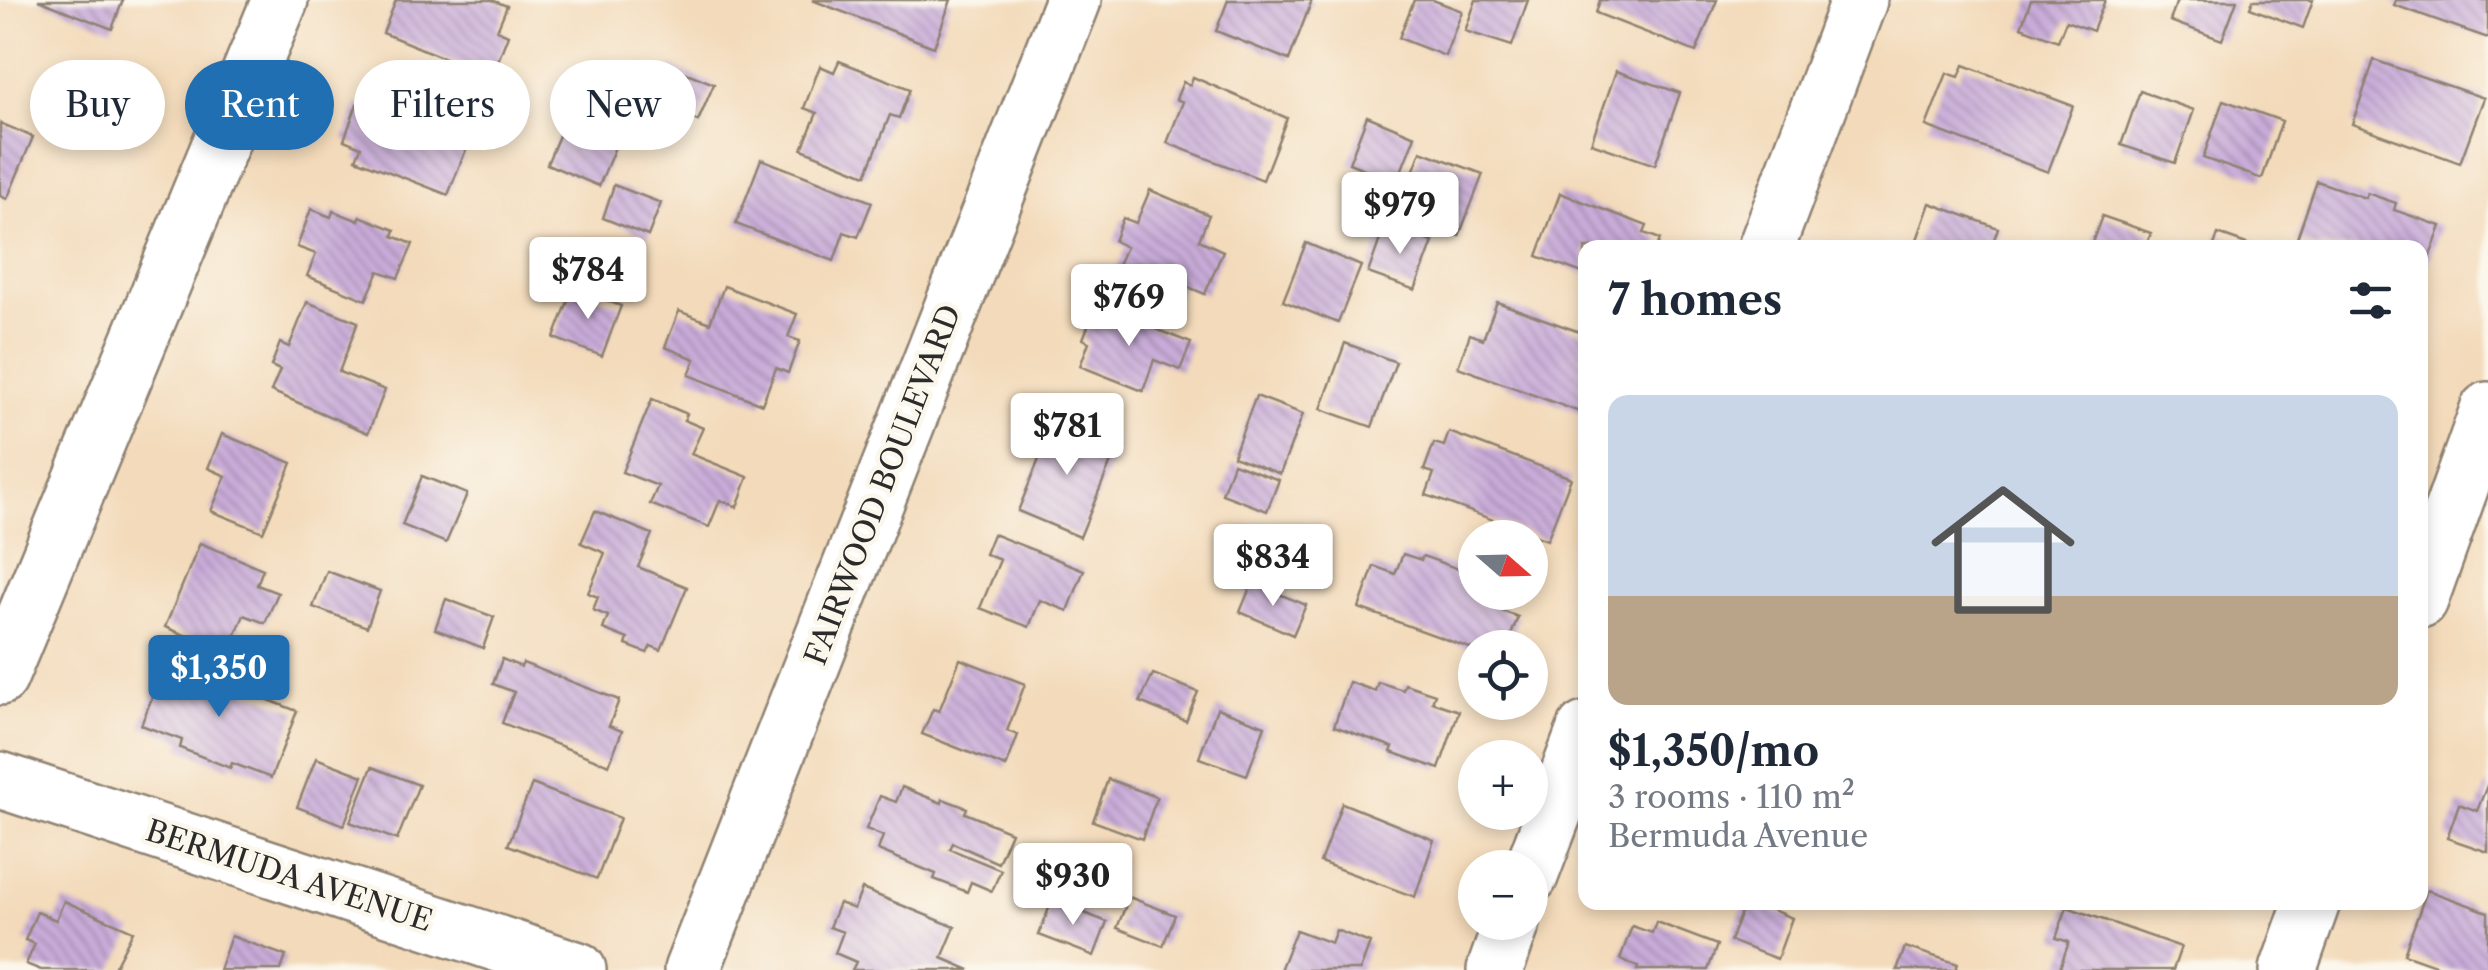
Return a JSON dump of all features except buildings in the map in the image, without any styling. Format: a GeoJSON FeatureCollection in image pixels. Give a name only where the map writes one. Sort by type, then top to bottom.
{"type":"FeatureCollection","features":[{"type":"Feature","properties":{"kind":"street"},"geometry":{"type":"LineString","coordinates":[[0,677],[280,0]]}},
{"type":"Feature","properties":{"kind":"street","name":"FAIRWOOD BOULEVARD"},"geometry":{"type":"LineString","coordinates":[[692,970],[1073,0]]}},
{"type":"Feature","properties":{"kind":"street"},"geometry":{"type":"LineString","coordinates":[[1769,240],[1859,0]]}},
{"type":"Feature","properties":{"kind":"street"},"geometry":{"type":"LineString","coordinates":[[2428,578],[2488,410]]}},
{"type":"Feature","properties":{"kind":"street"},"geometry":{"type":"LineString","coordinates":[[1540,850],[1578,749]]}},
{"type":"Feature","properties":{"kind":"street","name":"BERMUDA AVENUE"},"geometry":{"type":"LineString","coordinates":[[0,780],[578,970]]}},
{"type":"Feature","properties":{"kind":"street"},"geometry":{"type":"LineString","coordinates":[[2288,970],[2309,910]]}},
{"type":"Feature","properties":{"kind":"street"},"geometry":{"type":"LineString","coordinates":[[1494,970],[1505,940]]}}]}
